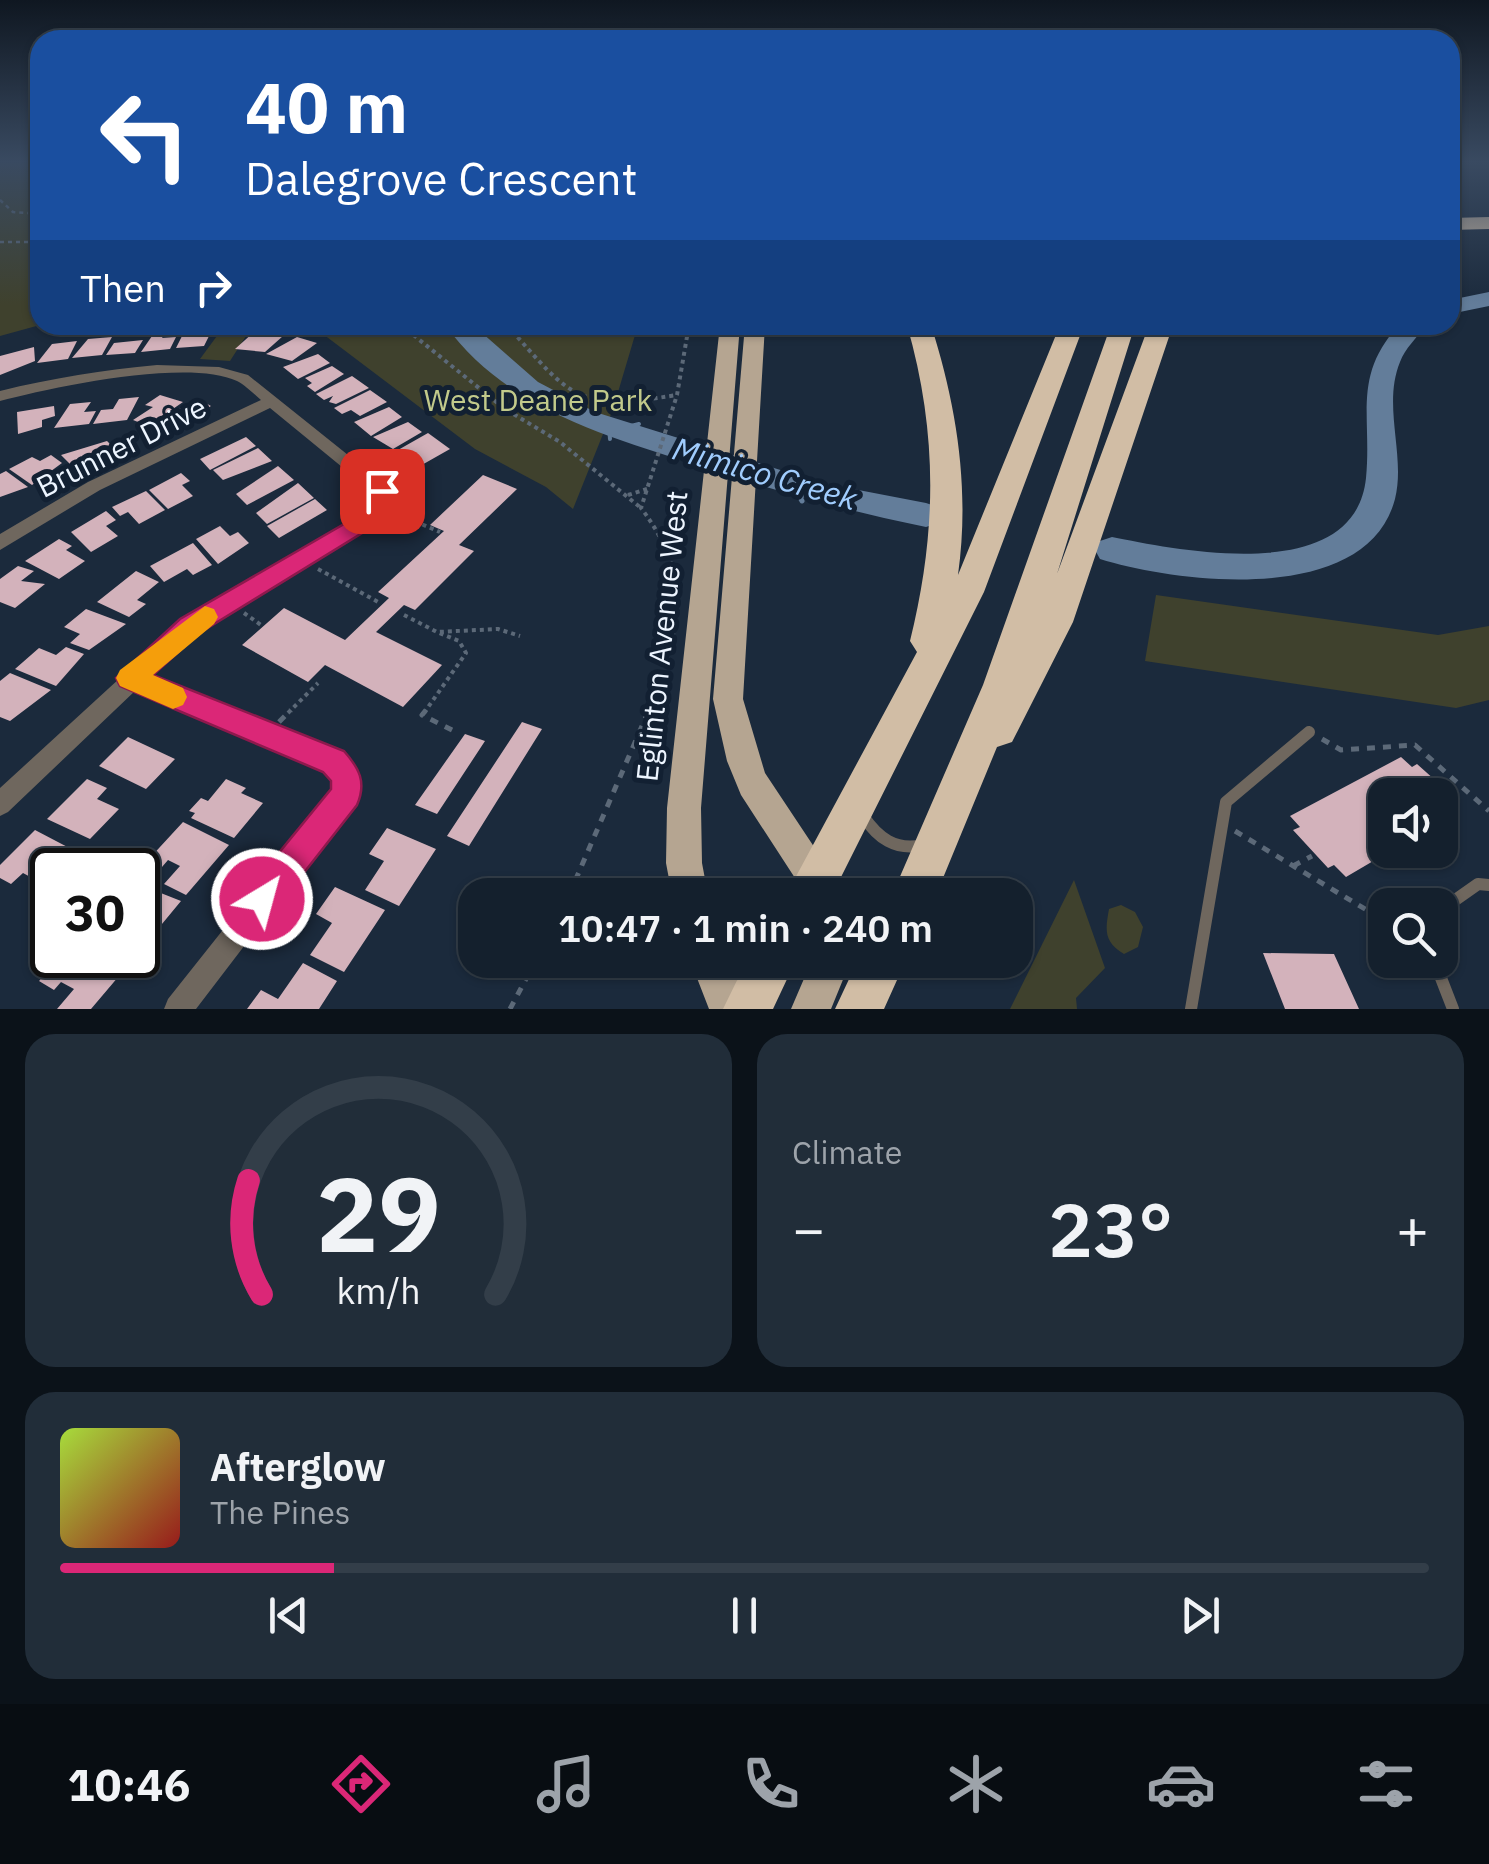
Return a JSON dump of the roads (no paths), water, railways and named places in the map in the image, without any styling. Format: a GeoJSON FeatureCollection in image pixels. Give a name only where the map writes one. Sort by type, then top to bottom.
{"type":"FeatureCollection","features":[{"type":"Feature","properties":{"kind":"highway"},"geometry":{"type":"LineString","coordinates":[[1460,216],[1489,219]]}},
{"type":"Feature","properties":{"kind":"highway"},"geometry":{"type":"LineString","coordinates":[[1460,223],[1489,219]]}},
{"type":"Feature","properties":{"kind":"highway"},"geometry":{"type":"LineString","coordinates":[[908,708],[938,603],[951,515],[944,433],[921,335]]}},
{"type":"Feature","properties":{"kind":"highway"},"geometry":{"type":"LineString","coordinates":[[823,878],[999,516],[1068,335]]}},
{"type":"Feature","properties":{"kind":"highway"},"geometry":{"type":"LineString","coordinates":[[922,878],[962,788],[1120,335]]}},
{"type":"Feature","properties":{"kind":"highway"},"geometry":{"type":"LineString","coordinates":[[962,788],[1021,692],[1056,622],[1159,335]]}},
{"type":"Feature","properties":{"kind":"highway"},"geometry":{"type":"LineString","coordinates":[[1138,395],[1175,335]]}},
{"type":"Feature","properties":{"kind":"highway"},"geometry":{"type":"LineString","coordinates":[[746,1009],[763,978]]}},
{"type":"Feature","properties":{"kind":"highway"},"geometry":{"type":"LineString","coordinates":[[859,1009],[874,978]]}},
{"type":"Feature","properties":{"kind":"main road","name":"Eglinton Avenue West"},"geometry":{"type":"LineString","coordinates":[[687,878],[684,808],[728,500],[733,434],[730,335]]}},
{"type":"Feature","properties":{"kind":"main road","name":"Eglinton Avenue West"},"geometry":{"type":"LineString","coordinates":[[733,434],[752,335]]}},
{"type":"Feature","properties":{"kind":"main road","name":"Eglinton Avenue West"},"geometry":{"type":"LineString","coordinates":[[728,500],[728,699],[734,738],[750,785],[811,878]]}},
{"type":"Feature","properties":{"kind":"main road"},"geometry":{"type":"LineString","coordinates":[[716,978],[728,1009]]}},
{"type":"Feature","properties":{"kind":"main road"},"geometry":{"type":"LineString","coordinates":[[812,1009],[825,978]]}},
{"type":"Feature","properties":{"kind":"street"},"geometry":{"type":"LineString","coordinates":[[0,396],[76,380],[195,370],[243,378],[382,491],[384,508],[189,626],[0,804]]}},
{"type":"Feature","properties":{"kind":"street","name":"Brunner Drive"},"geometry":{"type":"LineString","coordinates":[[0,544],[94,486],[270,402]]}},
{"type":"Feature","properties":{"kind":"street"},"geometry":{"type":"LineString","coordinates":[[130,678],[265,737],[333,761],[346,776],[346,794],[178,1009]]}},
{"type":"Feature","properties":{"kind":"lane"},"geometry":{"type":"LineString","coordinates":[[1191,1009],[1226,802],[1308,732]]}},
{"type":"Feature","properties":{"kind":"lane"},"geometry":{"type":"LineString","coordinates":[[861,798],[864,816],[888,843],[906,850],[942,836]]}},
{"type":"Feature","properties":{"kind":"lane"},"geometry":{"type":"LineString","coordinates":[[1458,898],[1478,884],[1489,885]]}},
{"type":"Feature","properties":{"kind":"lane"},"geometry":{"type":"LineString","coordinates":[[1441,978],[1453,1009]]}},
{"type":"Feature","properties":{"kind":"waterway","name":"Mimico Creek"},"geometry":{"type":"LineString","coordinates":[[1460,305],[1489,299]]}},
{"type":"Feature","properties":{"kind":"waterway","name":"Mimico Creek"},"geometry":{"type":"LineString","coordinates":[[469,335],[528,388],[585,419],[820,494],[926,515]]}},
{"type":"Feature","properties":{"kind":"waterway","name":"Mimico Creek"},"geometry":{"type":"LineString","coordinates":[[1112,550],[1220,568],[1254,567],[1319,554],[1358,532],[1379,499],[1380,385],[1385,365],[1404,335]]}},
{"type":"Feature","properties":{"kind":"waterway"},"geometry":{"type":"LineString","coordinates":[[619,429],[639,424]]}},
{"type":"Feature","properties":{"kind":"waterway"},"geometry":{"type":"LineString","coordinates":[[609,426],[610,439]]}},
{"type":"Feature","properties":{"kind":"waterway"},"geometry":{"type":"LineString","coordinates":[[793,484],[802,501]]}},
{"type":"Feature","properties":{"kind":"park label","name":"West Deane Park"},"geometry":{"type":"Point","coordinates":[538,399]}}]}
